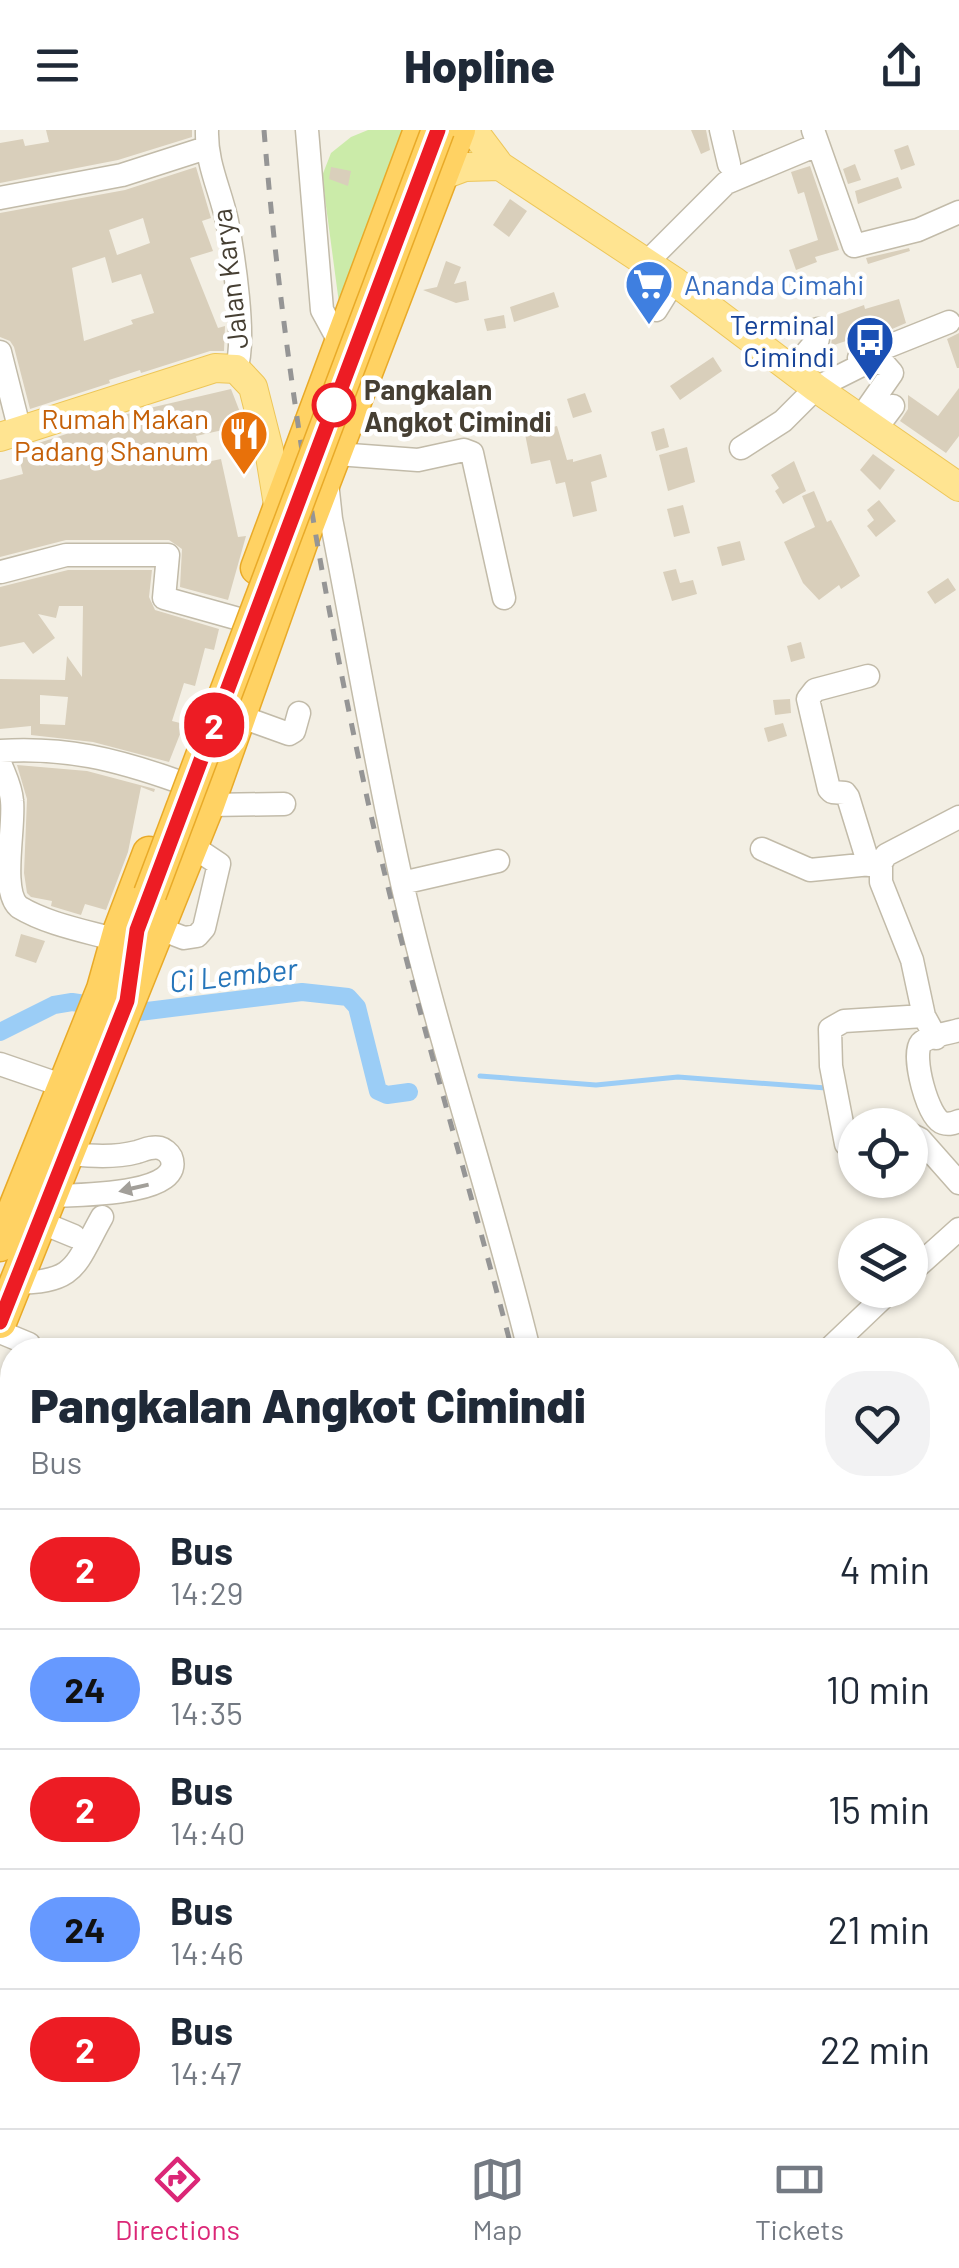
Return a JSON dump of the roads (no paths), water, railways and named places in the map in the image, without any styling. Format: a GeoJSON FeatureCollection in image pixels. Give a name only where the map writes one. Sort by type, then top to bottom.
{"type":"FeatureCollection","features":[{"type":"Feature","properties":{"kind":"highway"},"geometry":{"type":"LineString","coordinates":[[137,932],[177,781],[420,130]]}},
{"type":"Feature","properties":{"kind":"highway"},"geometry":{"type":"LineString","coordinates":[[0,1322],[67,1154],[110,1007],[150,894],[438,130]]}},
{"type":"Feature","properties":{"kind":"highway"},"geometry":{"type":"LineString","coordinates":[[137,932],[190,851],[459,130]]}},
{"type":"Feature","properties":{"kind":"highway"},"geometry":{"type":"LineString","coordinates":[[340,344],[374,357]]}},
{"type":"Feature","properties":{"kind":"highway"},"geometry":{"type":"LineString","coordinates":[[238,619],[271,630]]}},
{"type":"Feature","properties":{"kind":"highway"},"geometry":{"type":"LineString","coordinates":[[0,1246],[64,1086],[110,1007]]}},
{"type":"Feature","properties":{"kind":"main road"},"geometry":{"type":"LineString","coordinates":[[473,130],[500,166],[674,281],[867,425],[959,487]]}},
{"type":"Feature","properties":{"kind":"main road"},"geometry":{"type":"LineString","coordinates":[[441,176],[465,168],[500,166]]}},
{"type":"Feature","properties":{"kind":"main road"},"geometry":{"type":"LineString","coordinates":[[10,434],[215,368],[236,369],[253,387],[279,505],[285,589]]}},
{"type":"Feature","properties":{"kind":"street"},"geometry":{"type":"LineString","coordinates":[[721,130],[729,164]]}},
{"type":"Feature","properties":{"kind":"street"},"geometry":{"type":"LineString","coordinates":[[308,131],[322,310],[340,344]]}},
{"type":"Feature","properties":{"kind":"street"},"geometry":{"type":"LineString","coordinates":[[646,263],[720,188],[815,137],[854,246],[918,230],[959,212]]}},
{"type":"Feature","properties":{"kind":"street"},"geometry":{"type":"LineString","coordinates":[[0,198],[122,175],[207,139]]}},
{"type":"Feature","properties":{"kind":"street","name":"Jalan Karya"},"geometry":{"type":"LineString","coordinates":[[207,139],[206,157],[226,220],[231,253],[242,347],[236,369]]}},
{"type":"Feature","properties":{"kind":"street"},"geometry":{"type":"LineString","coordinates":[[656,310],[674,281]]}},
{"type":"Feature","properties":{"kind":"street"},"geometry":{"type":"LineString","coordinates":[[804,379],[949,322]]}},
{"type":"Feature","properties":{"kind":"street"},"geometry":{"type":"LineString","coordinates":[[741,448],[782,421],[804,379],[818,329]]}},
{"type":"Feature","properties":{"kind":"street"},"geometry":{"type":"LineString","coordinates":[[0,352],[10,434]]}},
{"type":"Feature","properties":{"kind":"street"},"geometry":{"type":"LineString","coordinates":[[804,379],[872,360],[885,364],[892,374],[867,425]]}},
{"type":"Feature","properties":{"kind":"street"},"geometry":{"type":"LineString","coordinates":[[867,425],[893,406]]}},
{"type":"Feature","properties":{"kind":"street"},"geometry":{"type":"LineString","coordinates":[[504,598],[472,454],[464,450],[418,460],[332,466],[331,519],[402,883],[527,1338]]}},
{"type":"Feature","properties":{"kind":"street"},"geometry":{"type":"LineString","coordinates":[[1,572],[66,555],[168,554],[164,598],[238,619]]}},
{"type":"Feature","properties":{"kind":"street"},"geometry":{"type":"LineString","coordinates":[[868,676],[814,690],[808,699],[829,789],[848,797],[912,960],[924,1016],[936,1038]]}},
{"type":"Feature","properties":{"kind":"street"},"geometry":{"type":"LineString","coordinates":[[240,716],[288,734],[294,731],[299,714]]}},
{"type":"Feature","properties":{"kind":"street"},"geometry":{"type":"LineString","coordinates":[[0,751],[73,751],[118,760],[177,781]]}},
{"type":"Feature","properties":{"kind":"street"},"geometry":{"type":"LineString","coordinates":[[0,763],[10,786],[3,884],[11,901],[20,908],[137,932]]}},
{"type":"Feature","properties":{"kind":"street"},"geometry":{"type":"LineString","coordinates":[[208,804],[284,804]]}},
{"type":"Feature","properties":{"kind":"street"},"geometry":{"type":"LineString","coordinates":[[762,849],[810,870],[875,864],[892,850],[959,817]]}},
{"type":"Feature","properties":{"kind":"street"},"geometry":{"type":"LineString","coordinates":[[402,883],[498,861]]}},
{"type":"Feature","properties":{"kind":"street"},"geometry":{"type":"LineString","coordinates":[[839,1108],[831,1066],[830,1028],[844,1021],[924,1016]]}},
{"type":"Feature","properties":{"kind":"street"},"geometry":{"type":"LineString","coordinates":[[959,1030],[919,1045],[918,1060],[926,1101],[942,1123],[959,1121]]}},
{"type":"Feature","properties":{"kind":"street"},"geometry":{"type":"LineString","coordinates":[[0,1064],[64,1086]]}},
{"type":"Feature","properties":{"kind":"street"},"geometry":{"type":"LineString","coordinates":[[46,1209],[164,1181],[171,1173],[170,1155],[162,1148],[104,1157],[67,1154]]}},
{"type":"Feature","properties":{"kind":"street"},"geometry":{"type":"LineString","coordinates":[[928,1150],[959,1183]]}},
{"type":"Feature","properties":{"kind":"street"},"geometry":{"type":"LineString","coordinates":[[46,1209],[74,1236]]}},
{"type":"Feature","properties":{"kind":"street"},"geometry":{"type":"LineString","coordinates":[[14,1283],[51,1282],[72,1271],[102,1218]]}},
{"type":"Feature","properties":{"kind":"street"},"geometry":{"type":"LineString","coordinates":[[928,1256],[959,1229]]}},
{"type":"Feature","properties":{"kind":"street"},"geometry":{"type":"LineString","coordinates":[[841,1338],[872,1308]]}},
{"type":"Feature","properties":{"kind":"waterway","name":"Ci Lember"},"geometry":{"type":"LineString","coordinates":[[0,1032],[54,1005],[72,1002],[139,1012],[302,992],[348,997],[357,1007],[378,1091],[387,1095],[409,1092]]}},
{"type":"Feature","properties":{"kind":"waterway","name":"Ci Lember"},"geometry":{"type":"LineString","coordinates":[[480,1076],[596,1085],[678,1077],[826,1088]]}},
{"type":"Feature","properties":{"kind":"railway"},"geometry":{"type":"LineString","coordinates":[[264,130],[292,384],[350,719],[401,940],[509,1338]]}},
{"type":"Feature","properties":{"kind":"place","name":"Ananda Cimahi"},"geometry":{"type":"Point","coordinates":[649,326]}},
{"type":"Feature","properties":{"kind":"place","name":"Terminal Cimindi"},"geometry":{"type":"Point","coordinates":[870,382]}},
{"type":"Feature","properties":{"kind":"place","name":"Pangkalan Angkot Cimindi"},"geometry":{"type":"Point","coordinates":[334,405]}},
{"type":"Feature","properties":{"kind":"place","name":"Rumah Makan Padang Shanum"},"geometry":{"type":"Point","coordinates":[244,476]}}]}
